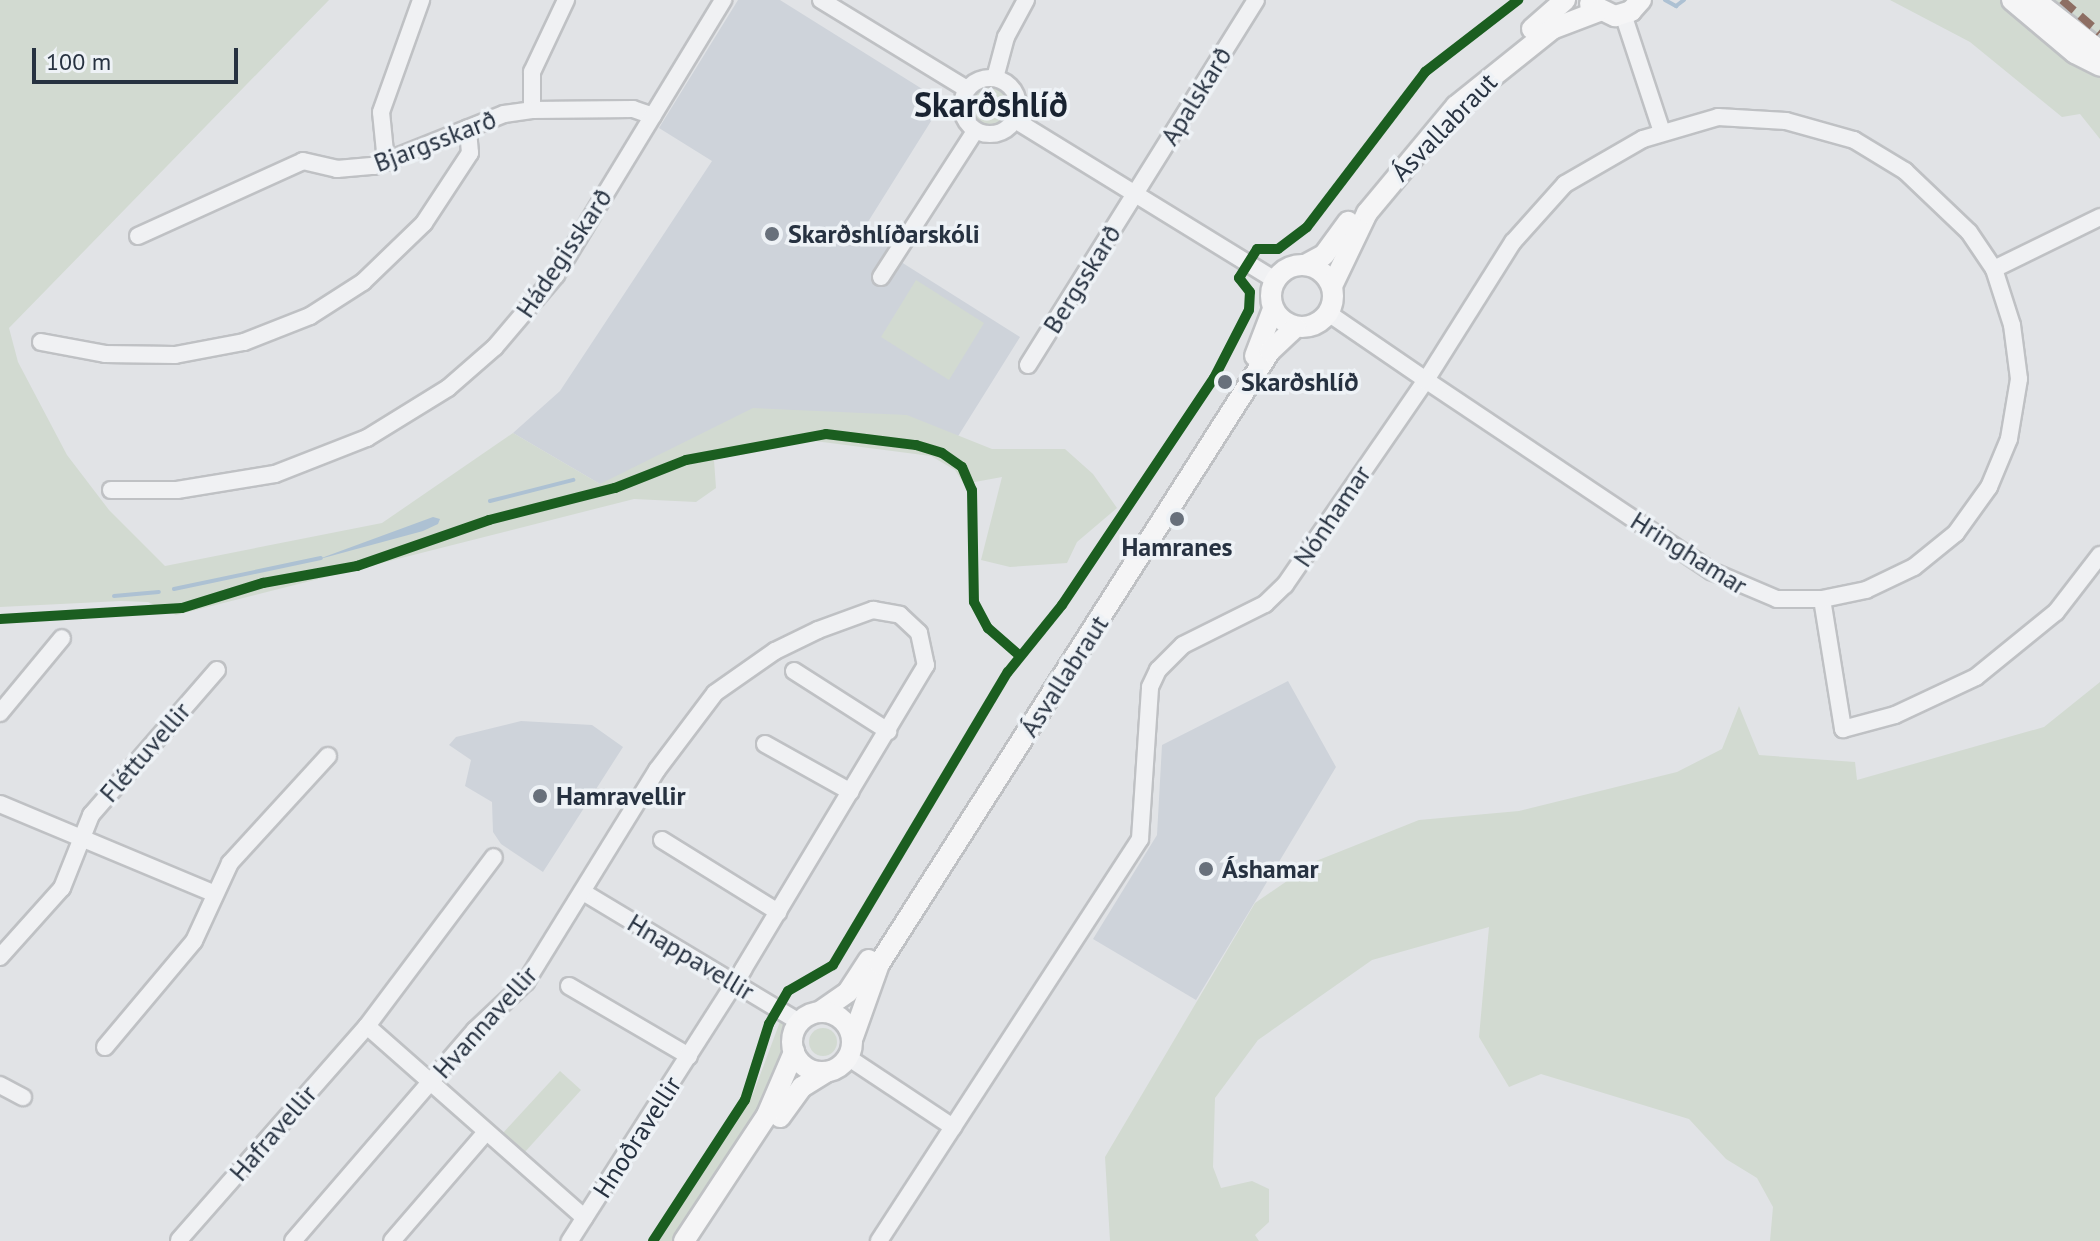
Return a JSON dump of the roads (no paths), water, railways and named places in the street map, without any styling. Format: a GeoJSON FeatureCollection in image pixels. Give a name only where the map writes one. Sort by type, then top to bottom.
{"type":"FeatureCollection","features":[{"type":"Feature","properties":{"kind":"main road","name":"Ásvallabraut"},"geometry":{"type":"LineString","coordinates":[[1305,265],[1336,241],[1424,122],[1565,0]]}},
{"type":"Feature","properties":{"kind":"main road"},"geometry":{"type":"LineString","coordinates":[[1593,6],[1623,14],[1641,0]]}},
{"type":"Feature","properties":{"kind":"main road"},"geometry":{"type":"LineString","coordinates":[[2012,0],[2075,53],[2100,66]]}},
{"type":"Feature","properties":{"kind":"main road"},"geometry":{"type":"LineString","coordinates":[[2035,0],[2100,51]]}},
{"type":"Feature","properties":{"kind":"main road","name":"Ásvallabraut"},"geometry":{"type":"LineString","coordinates":[[1332,286],[1367,213],[1456,106],[1552,29],[1593,6]]}},
{"type":"Feature","properties":{"kind":"main road"},"geometry":{"type":"LineString","coordinates":[[1305,265],[1322,272],[1332,286],[1328,313],[1314,325],[1296,327],[1273,309],[1275,280],[1288,268],[1305,265]]}},
{"type":"Feature","properties":{"kind":"main road","name":"Ásvallabraut"},"geometry":{"type":"LineString","coordinates":[[821,1011],[855,983],[1241,379],[1273,309]]}},
{"type":"Feature","properties":{"kind":"main road","name":"Ásvallabraut"},"geometry":{"type":"LineString","coordinates":[[851,1048],[879,964],[1270,351],[1296,327]]}},
{"type":"Feature","properties":{"kind":"main road"},"geometry":{"type":"LineString","coordinates":[[684,1241],[767,1115],[794,1052],[799,1022],[821,1011],[844,1020],[851,1048],[826,1072],[792,1097],[699,1241]]}},
{"type":"Feature","properties":{"kind":"main road"},"geometry":{"type":"LineString","coordinates":[[794,1052],[804,1066],[826,1072]]}},
{"type":"Feature","properties":{"kind":"street"},"geometry":{"type":"LineString","coordinates":[[386,162],[381,112],[421,0]]}},
{"type":"Feature","properties":{"kind":"street"},"geometry":{"type":"LineString","coordinates":[[532,110],[532,72],[566,0]]}},
{"type":"Feature","properties":{"kind":"street","name":"Hádegisskarð"},"geometry":{"type":"LineString","coordinates":[[111,490],[177,490],[275,474],[337,452],[422,406],[495,347],[537,300],[723,0]]}},
{"type":"Feature","properties":{"kind":"street"},"geometry":{"type":"LineString","coordinates":[[821,0],[967,89]]}},
{"type":"Feature","properties":{"kind":"street"},"geometry":{"type":"LineString","coordinates":[[995,78],[1002,46],[1026,0]]}},
{"type":"Feature","properties":{"kind":"street","name":"Apalskarð"},"geometry":{"type":"LineString","coordinates":[[1136,193],[1256,0]]}},
{"type":"Feature","properties":{"kind":"street"},"geometry":{"type":"LineString","coordinates":[[1623,14],[1662,132]]}},
{"type":"Feature","properties":{"kind":"street"},"geometry":{"type":"LineString","coordinates":[[995,78],[1016,94],[1015,120],[993,135],[975,131],[962,112],[967,89],[980,80],[995,78]]}},
{"type":"Feature","properties":{"kind":"street","name":"Bjargsskarð"},"geometry":{"type":"LineString","coordinates":[[138,236],[303,161],[337,169],[386,162],[468,128],[532,110],[633,109],[653,116]]}},
{"type":"Feature","properties":{"kind":"street","name":"Hringhamar"},"geometry":{"type":"LineString","coordinates":[[1328,313],[1426,380],[1711,571],[1754,594],[1822,599],[1866,590],[1914,567],[1956,533],[1989,487],[2009,439],[2019,379],[2012,325],[1994,269],[1936,198],[1885,157],[1854,140],[1823,128],[1751,117],[1705,119],[1662,132],[1586,169],[1533,213],[1426,380]]}},
{"type":"Feature","properties":{"kind":"street"},"geometry":{"type":"LineString","coordinates":[[1015,120],[1275,280]]}},
{"type":"Feature","properties":{"kind":"street"},"geometry":{"type":"LineString","coordinates":[[41,342],[105,354],[175,355],[244,342],[310,316],[372,275],[424,223],[470,153],[468,128]]}},
{"type":"Feature","properties":{"kind":"street"},"geometry":{"type":"LineString","coordinates":[[881,277],[975,131]]}},
{"type":"Feature","properties":{"kind":"street","name":"Bergsskarð"},"geometry":{"type":"LineString","coordinates":[[1028,365],[1136,193]]}},
{"type":"Feature","properties":{"kind":"street"},"geometry":{"type":"LineString","coordinates":[[1994,269],[2100,217]]}},
{"type":"Feature","properties":{"kind":"street","name":"Nónhamar"},"geometry":{"type":"LineString","coordinates":[[953,1127],[1133,854],[1144,827],[1150,687],[1170,655],[1265,604],[1285,585],[1426,380]]}},
{"type":"Feature","properties":{"kind":"street"},"geometry":{"type":"LineString","coordinates":[[1822,599],[1843,729],[1895,715],[1976,677],[2056,612],[2100,555]]}},
{"type":"Feature","properties":{"kind":"street","name":"Hvannavellir"},"geometry":{"type":"LineString","coordinates":[[293,1241],[429,1083],[526,982],[700,712],[728,682],[775,651],[853,615],[883,610],[914,626],[923,641],[926,665],[888,731]]}},
{"type":"Feature","properties":{"kind":"street"},"geometry":{"type":"LineString","coordinates":[[0,713],[62,638]]}},
{"type":"Feature","properties":{"kind":"street","name":"Fléttuvellir"},"geometry":{"type":"LineString","coordinates":[[0,957],[62,888],[91,815],[217,670]]}},
{"type":"Feature","properties":{"kind":"street"},"geometry":{"type":"LineString","coordinates":[[794,671],[888,731]]}},
{"type":"Feature","properties":{"kind":"street","name":"Hnoðravellir"},"geometry":{"type":"LineString","coordinates":[[570,1241],[734,984],[888,731]]}},
{"type":"Feature","properties":{"kind":"street"},"geometry":{"type":"LineString","coordinates":[[765,744],[851,792]]}},
{"type":"Feature","properties":{"kind":"street"},"geometry":{"type":"LineString","coordinates":[[105,1047],[194,941],[230,863],[328,756]]}},
{"type":"Feature","properties":{"kind":"street"},"geometry":{"type":"LineString","coordinates":[[0,804],[215,894]]}},
{"type":"Feature","properties":{"kind":"street"},"geometry":{"type":"LineString","coordinates":[[662,840],[778,912]]}},
{"type":"Feature","properties":{"kind":"street","name":"Hafravellir"},"geometry":{"type":"LineString","coordinates":[[179,1240],[367,1026],[494,857]]}},
{"type":"Feature","properties":{"kind":"street","name":"Hnappavellir"},"geometry":{"type":"LineString","coordinates":[[583,892],[799,1022]]}},
{"type":"Feature","properties":{"kind":"street","name":"Hnoðravellir"},"geometry":{"type":"LineString","coordinates":[[569,986],[689,1056]]}},
{"type":"Feature","properties":{"kind":"street"},"geometry":{"type":"LineString","coordinates":[[367,1026],[429,1083]]}},
{"type":"Feature","properties":{"kind":"street"},"geometry":{"type":"LineString","coordinates":[[851,1048],[953,1127],[879,1241]]}},
{"type":"Feature","properties":{"kind":"street","name":"Hnoðravellir"},"geometry":{"type":"LineString","coordinates":[[429,1083],[585,1218]]}},
{"type":"Feature","properties":{"kind":"street"},"geometry":{"type":"LineString","coordinates":[[0,1085],[23,1097]]}},
{"type":"Feature","properties":{"kind":"street"},"geometry":{"type":"LineString","coordinates":[[392,1241],[486,1132]]}},
{"type":"Feature","properties":{"kind":"water"},"geometry":{"type":"Polygon","coordinates":[[[433,517],[440,519],[438,524],[423,531],[316,560],[433,517]]]}},
{"type":"Feature","properties":{"kind":"waterway"},"geometry":{"type":"LineString","coordinates":[[1665,0],[1676,6],[1684,0]]}},
{"type":"Feature","properties":{"kind":"waterway"},"geometry":{"type":"LineString","coordinates":[[490,501],[573,480]]}},
{"type":"Feature","properties":{"kind":"waterway"},"geometry":{"type":"LineString","coordinates":[[174,589],[321,558]]}},
{"type":"Feature","properties":{"kind":"waterway"},"geometry":{"type":"LineString","coordinates":[[114,596],[159,592]]}},
{"type":"Feature","properties":{"kind":"place","name":"Skarðshlíðarskóli"},"geometry":{"type":"Point","coordinates":[772,234]}},
{"type":"Feature","properties":{"kind":"place","name":"Skarðshlíð"},"geometry":{"type":"Point","coordinates":[1225,382]}},
{"type":"Feature","properties":{"kind":"place","name":"Hamranes"},"geometry":{"type":"Point","coordinates":[1177,519]}},
{"type":"Feature","properties":{"kind":"place","name":"Hamravellir"},"geometry":{"type":"Point","coordinates":[540,796]}},
{"type":"Feature","properties":{"kind":"place","name":"Áshamar"},"geometry":{"type":"Point","coordinates":[1206,869]}},
{"type":"Feature","properties":{"kind":"district","name":"Skarðshlíð"},"geometry":{"type":"Point","coordinates":[991,105]}}]}
